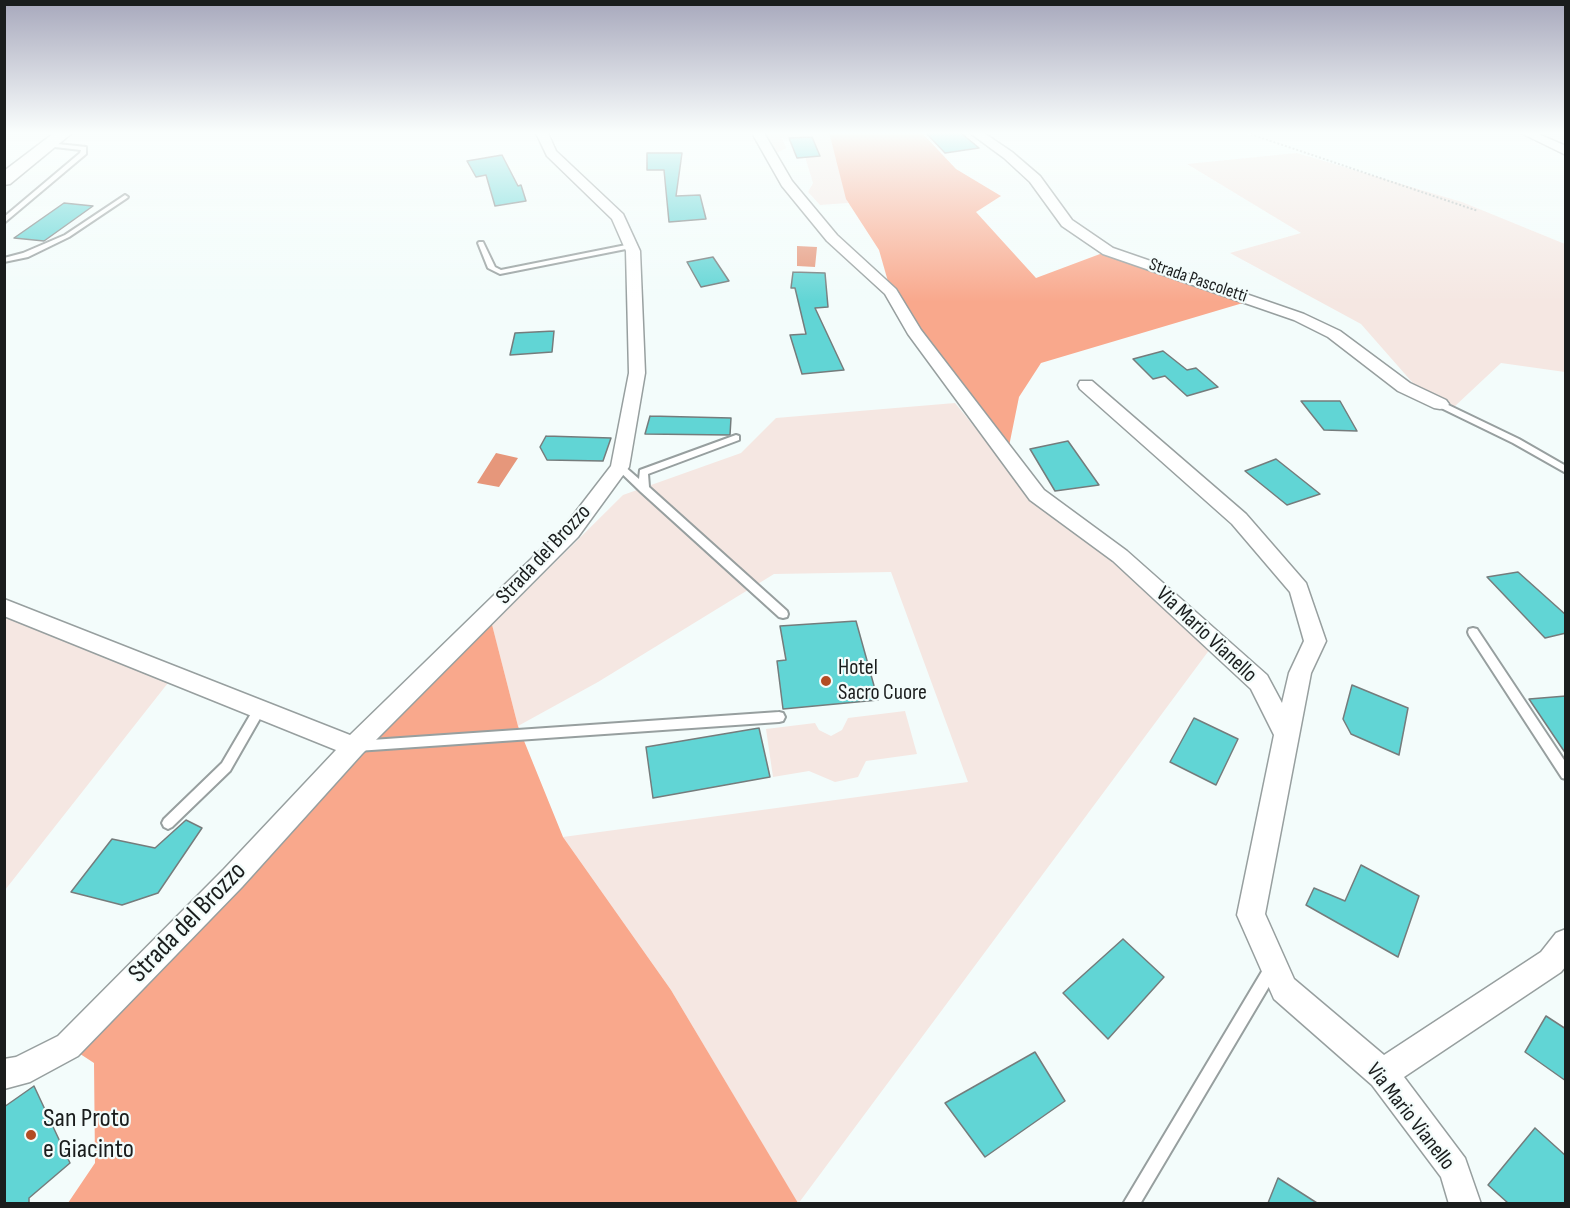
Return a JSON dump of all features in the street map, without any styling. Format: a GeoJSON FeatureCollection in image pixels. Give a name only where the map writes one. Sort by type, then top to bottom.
{"type":"FeatureCollection","features":[{"type":"Feature","properties":{"kind":"street","name":"Strada del Brozzo"},"geometry":{"type":"LineString","coordinates":[[4,1074],[19,1071],[68,1046],[233,878],[354,747],[571,532],[620,467],[637,373],[631,246],[618,217],[589,189]]}},
{"type":"Feature","properties":{"kind":"street","name":"Via Mario Vianello"},"geometry":{"type":"LineString","coordinates":[[792,189],[832,238],[891,292],[914,331],[1037,495],[1120,556],[1259,682],[1286,735],[1251,915],[1284,989],[1383,1074],[1454,1169],[1466,1203]]}},
{"type":"Feature","properties":{"kind":"street","name":"Strada Pascoletti"},"geometry":{"type":"LineString","coordinates":[[1043,189],[1067,223],[1108,251],[1299,317],[1334,334],[1404,387],[1440,404]]}},
{"type":"Feature","properties":{"kind":"street"},"geometry":{"type":"LineString","coordinates":[[1086,384],[1239,519],[1299,589],[1315,641],[1300,673],[1286,735]]}},
{"type":"Feature","properties":{"kind":"street"},"geometry":{"type":"LineString","coordinates":[[4,607],[354,747]]}},
{"type":"Feature","properties":{"kind":"street"},"geometry":{"type":"LineString","coordinates":[[1383,1074],[1551,962],[1566,943]]}},
{"type":"Feature","properties":{"kind":"lane"},"geometry":{"type":"LineString","coordinates":[[4,221],[41,189]]}},
{"type":"Feature","properties":{"kind":"lane"},"geometry":{"type":"LineString","coordinates":[[4,260],[25,255],[67,236],[125,197]]}},
{"type":"Feature","properties":{"kind":"lane"},"geometry":{"type":"LineString","coordinates":[[481,243],[492,267],[500,273],[631,246]]}},
{"type":"Feature","properties":{"kind":"lane"},"geometry":{"type":"LineString","coordinates":[[1440,404],[1516,441],[1566,470]]}},
{"type":"Feature","properties":{"kind":"lane"},"geometry":{"type":"LineString","coordinates":[[644,490],[643,472],[736,438]]}},
{"type":"Feature","properties":{"kind":"lane"},"geometry":{"type":"LineString","coordinates":[[620,467],[783,614]]}},
{"type":"Feature","properties":{"kind":"lane"},"geometry":{"type":"LineString","coordinates":[[1473,632],[1566,774]]}},
{"type":"Feature","properties":{"kind":"lane"},"geometry":{"type":"LineString","coordinates":[[168,824],[226,767],[260,708]]}},
{"type":"Feature","properties":{"kind":"lane"},"geometry":{"type":"LineString","coordinates":[[354,747],[779,717]]}},
{"type":"Feature","properties":{"kind":"lane"},"geometry":{"type":"LineString","coordinates":[[1131,1203],[1273,965]]}},
{"type":"Feature","properties":{"kind":"path"},"geometry":{"type":"LineString","coordinates":[[1414,189],[1478,211]]}},
{"type":"Feature","properties":{"kind":"shaded area"},"geometry":{"type":"Polygon","coordinates":[[[809,189],[844,189],[848,203],[820,205],[808,192],[809,189]]]}},
{"type":"Feature","properties":{"kind":"shaded area"},"geometry":{"type":"Polygon","coordinates":[[[844,189],[990,189],[1001,196],[976,212],[1036,278],[1108,251],[1253,300],[1041,363],[1019,397],[1007,456],[891,292],[879,250],[846,199],[844,189]]]}},
{"type":"Feature","properties":{"kind":"shaded area"},"geometry":{"type":"Polygon","coordinates":[[[1229,189],[1419,189],[1462,202],[1565,244],[1565,372],[1501,363],[1454,407],[1419,390],[1361,324],[1230,253],[1301,233],[1229,189]]]}},
{"type":"Feature","properties":{"kind":"shaded area"},"geometry":{"type":"Polygon","coordinates":[[[797,246],[817,247],[815,267],[797,266],[797,246]]]}},
{"type":"Feature","properties":{"kind":"shaded area"},"geometry":{"type":"Polygon","coordinates":[[[955,403],[1032,497],[1114,559],[1210,649],[798,1204],[671,990],[563,837],[968,782],[891,572],[774,574],[598,682],[518,726],[492,625],[623,495],[741,453],[776,418],[955,403]]]}},
{"type":"Feature","properties":{"kind":"shaded area"},"geometry":{"type":"Polygon","coordinates":[[[496,453],[518,458],[499,487],[477,483],[496,453]]]}},
{"type":"Feature","properties":{"kind":"shaded area"},"geometry":{"type":"Polygon","coordinates":[[[5,600],[175,674],[5,890],[5,600]]]}},
{"type":"Feature","properties":{"kind":"shaded area"},"geometry":{"type":"Polygon","coordinates":[[[489,613],[518,726],[563,837],[671,990],[798,1203],[68,1203],[95,1163],[94,1063],[68,1046],[489,613]]]}},
{"type":"Feature","properties":{"kind":"shaded area"},"geometry":{"type":"Polygon","coordinates":[[[905,711],[917,754],[866,761],[858,777],[835,782],[809,771],[773,777],[766,729],[815,723],[819,730],[831,736],[842,730],[848,718],[905,711]]]}},
{"type":"Feature","properties":{"kind":"building"},"geometry":{"type":"Polygon","coordinates":[[[490,189],[522,189],[526,201],[495,206],[490,189]]]}},
{"type":"Feature","properties":{"kind":"building"},"geometry":{"type":"Polygon","coordinates":[[[666,189],[677,189],[676,196],[700,195],[706,219],[669,222],[666,189]]]}},
{"type":"Feature","properties":{"kind":"building"},"geometry":{"type":"Polygon","coordinates":[[[64,203],[93,206],[44,241],[14,238],[64,203]]]}},
{"type":"Feature","properties":{"kind":"building"},"geometry":{"type":"Polygon","coordinates":[[[713,257],[729,281],[701,287],[687,262],[713,257]]]}},
{"type":"Feature","properties":{"kind":"building"},"geometry":{"type":"Polygon","coordinates":[[[793,272],[825,273],[828,307],[815,308],[844,370],[802,374],[790,335],[806,334],[795,288],[791,288],[793,272]]]}},
{"type":"Feature","properties":{"kind":"building"},"geometry":{"type":"Polygon","coordinates":[[[554,331],[552,352],[510,355],[515,333],[554,331]]]}},
{"type":"Feature","properties":{"kind":"building"},"geometry":{"type":"Polygon","coordinates":[[[1163,351],[1187,370],[1196,368],[1218,387],[1187,396],[1165,376],[1153,379],[1133,359],[1163,351]]]}},
{"type":"Feature","properties":{"kind":"building"},"geometry":{"type":"Polygon","coordinates":[[[1301,401],[1340,401],[1357,431],[1324,430],[1301,401]]]}},
{"type":"Feature","properties":{"kind":"building"},"geometry":{"type":"Polygon","coordinates":[[[650,416],[731,418],[730,435],[645,434],[650,416]]]}},
{"type":"Feature","properties":{"kind":"building"},"geometry":{"type":"Polygon","coordinates":[[[546,436],[611,438],[603,461],[547,460],[540,447],[546,436]]]}},
{"type":"Feature","properties":{"kind":"building"},"geometry":{"type":"Polygon","coordinates":[[[1068,441],[1099,485],[1055,491],[1030,449],[1068,441]]]}},
{"type":"Feature","properties":{"kind":"building"},"geometry":{"type":"Polygon","coordinates":[[[1276,459],[1320,494],[1287,505],[1245,471],[1276,459]]]}},
{"type":"Feature","properties":{"kind":"building"},"geometry":{"type":"Polygon","coordinates":[[[1518,572],[1566,615],[1566,633],[1545,638],[1487,577],[1518,572]]]}},
{"type":"Feature","properties":{"kind":"building","name":"Hotel Sacro Cuore"},"geometry":{"type":"Polygon","coordinates":[[[856,621],[878,700],[783,709],[777,661],[786,660],[780,626],[856,621]]]}},
{"type":"Feature","properties":{"kind":"building"},"geometry":{"type":"Polygon","coordinates":[[[1352,685],[1408,708],[1399,755],[1351,734],[1343,719],[1352,685]]]}},
{"type":"Feature","properties":{"kind":"building"},"geometry":{"type":"Polygon","coordinates":[[[1566,696],[1566,754],[1529,699],[1566,696]]]}},
{"type":"Feature","properties":{"kind":"building"},"geometry":{"type":"Polygon","coordinates":[[[1194,718],[1238,739],[1216,785],[1170,762],[1194,718]]]}},
{"type":"Feature","properties":{"kind":"building"},"geometry":{"type":"Polygon","coordinates":[[[759,728],[770,777],[653,798],[646,747],[759,728]]]}},
{"type":"Feature","properties":{"kind":"building"},"geometry":{"type":"Polygon","coordinates":[[[186,820],[202,828],[158,893],[122,905],[71,892],[112,839],[155,848],[186,820]]]}},
{"type":"Feature","properties":{"kind":"building"},"geometry":{"type":"Polygon","coordinates":[[[1361,865],[1419,896],[1398,957],[1306,905],[1314,888],[1345,901],[1361,865]]]}},
{"type":"Feature","properties":{"kind":"building"},"geometry":{"type":"Polygon","coordinates":[[[1123,939],[1164,977],[1108,1039],[1063,993],[1123,939]]]}},
{"type":"Feature","properties":{"kind":"building"},"geometry":{"type":"Polygon","coordinates":[[[1546,1016],[1566,1029],[1566,1081],[1525,1052],[1546,1016]]]}},
{"type":"Feature","properties":{"kind":"building"},"geometry":{"type":"Polygon","coordinates":[[[1035,1052],[1065,1101],[985,1157],[945,1103],[1035,1052]]]}},
{"type":"Feature","properties":{"kind":"building","name":"San Proto e Giacinto"},"geometry":{"type":"Polygon","coordinates":[[[34,1086],[70,1163],[29,1198],[29,1203],[4,1203],[4,1107],[34,1086]]]}},
{"type":"Feature","properties":{"kind":"building"},"geometry":{"type":"Polygon","coordinates":[[[1535,1128],[1566,1156],[1566,1203],[1508,1203],[1488,1185],[1535,1128]]]}},
{"type":"Feature","properties":{"kind":"building"},"geometry":{"type":"Polygon","coordinates":[[[1278,1178],[1317,1203],[1268,1203],[1278,1178]]]}},
{"type":"Feature","properties":{"kind":"place","name":"Hotel Sacro Cuore"},"geometry":{"type":"Point","coordinates":[826,681]}},
{"type":"Feature","properties":{"kind":"place","name":"San Proto e Giacinto"},"geometry":{"type":"Point","coordinates":[31,1135]}}]}
